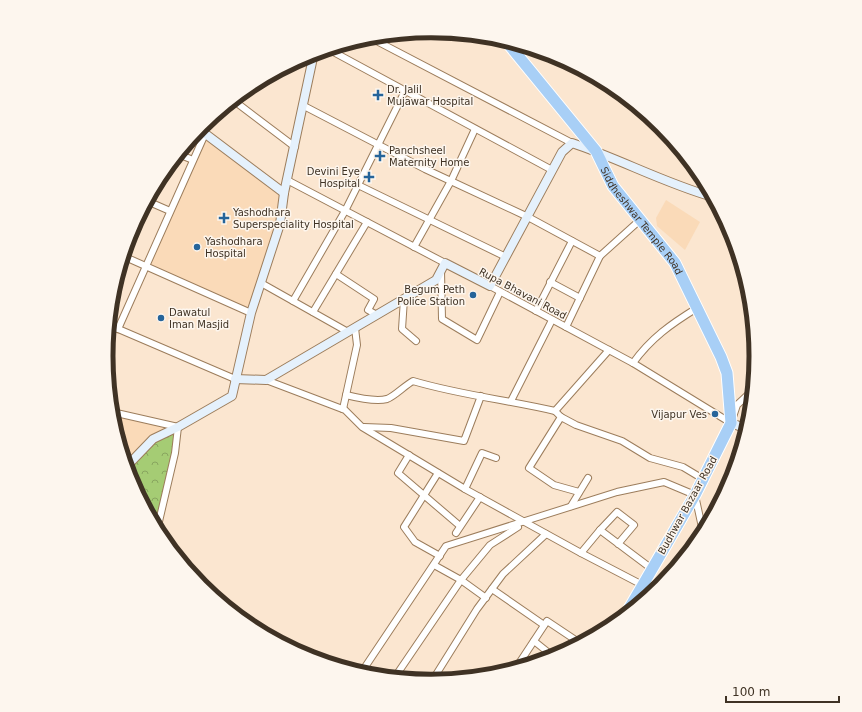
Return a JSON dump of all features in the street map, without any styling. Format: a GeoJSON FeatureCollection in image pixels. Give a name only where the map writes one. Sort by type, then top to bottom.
{"type":"FeatureCollection","features":[{"type":"Feature","properties":{"kind":"highway","name":"Siddheshwar Temple Road"},"geometry":{"type":"LineString","coordinates":[[512,49],[596,151],[613,186],[675,263],[721,357],[727,373],[731,423]]}},
{"type":"Feature","properties":{"kind":"highway","name":"Budhwar Bazaar Road"},"geometry":{"type":"LineString","coordinates":[[635,600],[695,495],[731,423]]}},
{"type":"Feature","properties":{"kind":"street"},"geometry":{"type":"LineString","coordinates":[[379,42],[572,143],[596,151],[682,188],[704,194]]}},
{"type":"Feature","properties":{"kind":"street"},"geometry":{"type":"LineString","coordinates":[[335,53],[552,170]]}},
{"type":"Feature","properties":{"kind":"street"},"geometry":{"type":"LineString","coordinates":[[131,461],[153,439],[178,427],[232,396],[251,313],[280,224],[284,193],[313,61]]}},
{"type":"Feature","properties":{"kind":"street"},"geometry":{"type":"LineString","coordinates":[[293,301],[345,211],[405,91]]}},
{"type":"Feature","properties":{"kind":"street"},"geometry":{"type":"LineString","coordinates":[[238,104],[295,147]]}},
{"type":"Feature","properties":{"kind":"street"},"geometry":{"type":"LineString","coordinates":[[304,106],[451,181],[528,216],[600,256]]}},
{"type":"Feature","properties":{"kind":"street"},"geometry":{"type":"LineString","coordinates":[[414,247],[451,181],[475,129]]}},
{"type":"Feature","properties":{"kind":"street"},"geometry":{"type":"LineString","coordinates":[[204,133],[284,193]]}},
{"type":"Feature","properties":{"kind":"street"},"geometry":{"type":"LineString","coordinates":[[118,329],[193,160],[200,137]]}},
{"type":"Feature","properties":{"kind":"street"},"geometry":{"type":"LineString","coordinates":[[490,286],[562,152],[572,143]]}},
{"type":"Feature","properties":{"kind":"street"},"geometry":{"type":"LineString","coordinates":[[184,156],[193,160]]}},
{"type":"Feature","properties":{"kind":"street","name":"Rupa Bhavani Road"},"geometry":{"type":"LineString","coordinates":[[287,180],[414,247],[443,266],[490,286],[633,363],[731,423],[741,427]]}},
{"type":"Feature","properties":{"kind":"street"},"geometry":{"type":"LineString","coordinates":[[358,185],[506,257]]}},
{"type":"Feature","properties":{"kind":"street"},"geometry":{"type":"LineString","coordinates":[[152,203],[170,211]]}},
{"type":"Feature","properties":{"kind":"street"},"geometry":{"type":"LineString","coordinates":[[566,327],[600,256],[640,220]]}},
{"type":"Feature","properties":{"kind":"street"},"geometry":{"type":"LineString","coordinates":[[313,312],[367,222]]}},
{"type":"Feature","properties":{"kind":"street"},"geometry":{"type":"LineString","coordinates":[[536,311],[572,241]]}},
{"type":"Feature","properties":{"kind":"street"},"geometry":{"type":"LineString","coordinates":[[129,258],[251,313]]}},
{"type":"Feature","properties":{"kind":"street"},"geometry":{"type":"LineString","coordinates":[[443,266],[442,319],[477,340],[500,292]]}},
{"type":"Feature","properties":{"kind":"street"},"geometry":{"type":"LineString","coordinates":[[266,380],[436,280],[443,266]]}},
{"type":"Feature","properties":{"kind":"street"},"geometry":{"type":"LineString","coordinates":[[336,274],[374,299],[368,310],[377,315]]}},
{"type":"Feature","properties":{"kind":"street"},"geometry":{"type":"LineString","coordinates":[[550,282],[580,298]]}},
{"type":"Feature","properties":{"kind":"street"},"geometry":{"type":"LineString","coordinates":[[261,283],[313,312],[351,330],[357,345],[343,409]]}},
{"type":"Feature","properties":{"kind":"street"},"geometry":{"type":"LineString","coordinates":[[404,299],[402,329],[416,341]]}},
{"type":"Feature","properties":{"kind":"street"},"geometry":{"type":"LineString","coordinates":[[633,363],[646,345],[675,321],[697,308]]}},
{"type":"Feature","properties":{"kind":"street"},"geometry":{"type":"LineString","coordinates":[[511,401],[552,320]]}},
{"type":"Feature","properties":{"kind":"street"},"geometry":{"type":"LineString","coordinates":[[115,328],[235,379],[266,380],[343,409],[362,427],[465,489],[524,523],[648,589]]}},
{"type":"Feature","properties":{"kind":"street"},"geometry":{"type":"LineString","coordinates":[[555,411],[609,350]]}},
{"type":"Feature","properties":{"kind":"street"},"geometry":{"type":"LineString","coordinates":[[346,395],[387,399],[403,386],[413,381],[450,392],[511,401],[555,411],[561,417],[576,425],[622,441],[650,458],[683,467],[703,479]]}},
{"type":"Feature","properties":{"kind":"street"},"geometry":{"type":"LineString","coordinates":[[362,427],[391,428],[464,441],[481,396]]}},
{"type":"Feature","properties":{"kind":"street"},"geometry":{"type":"LineString","coordinates":[[731,423],[737,405],[746,396]]}},
{"type":"Feature","properties":{"kind":"street"},"geometry":{"type":"LineString","coordinates":[[118,413],[178,427]]}},
{"type":"Feature","properties":{"kind":"street"},"geometry":{"type":"LineString","coordinates":[[561,417],[529,468],[554,485],[579,492]]}},
{"type":"Feature","properties":{"kind":"street"},"geometry":{"type":"LineString","coordinates":[[159,520],[175,453],[178,427]]}},
{"type":"Feature","properties":{"kind":"street"},"geometry":{"type":"LineString","coordinates":[[465,489],[482,453],[496,458]]}},
{"type":"Feature","properties":{"kind":"street"},"geometry":{"type":"LineString","coordinates":[[408,455],[398,474],[460,526]]}},
{"type":"Feature","properties":{"kind":"street"},"geometry":{"type":"LineString","coordinates":[[438,473],[404,527],[415,542],[440,556]]}},
{"type":"Feature","properties":{"kind":"street"},"geometry":{"type":"LineString","coordinates":[[571,506],[588,478]]}},
{"type":"Feature","properties":{"kind":"street"},"geometry":{"type":"LineString","coordinates":[[365,667],[446,546],[524,523],[571,506],[617,492],[664,482],[695,495],[701,523]]}},
{"type":"Feature","properties":{"kind":"street"},"geometry":{"type":"LineString","coordinates":[[456,533],[480,497]]}},
{"type":"Feature","properties":{"kind":"street"},"geometry":{"type":"LineString","coordinates":[[581,553],[617,512],[634,525],[618,544]]}},
{"type":"Feature","properties":{"kind":"street"},"geometry":{"type":"LineString","coordinates":[[398,672],[461,580],[490,545],[524,523]]}},
{"type":"Feature","properties":{"kind":"street"},"geometry":{"type":"LineString","coordinates":[[600,530],[652,569]]}},
{"type":"Feature","properties":{"kind":"street"},"geometry":{"type":"LineString","coordinates":[[437,674],[503,574],[546,534]]}},
{"type":"Feature","properties":{"kind":"street"},"geometry":{"type":"LineString","coordinates":[[434,565],[461,580],[486,598]]}},
{"type":"Feature","properties":{"kind":"street"},"geometry":{"type":"LineString","coordinates":[[492,589],[544,625]]}},
{"type":"Feature","properties":{"kind":"street"},"geometry":{"type":"LineString","coordinates":[[521,661],[547,621],[575,639]]}},
{"type":"Feature","properties":{"kind":"street"},"geometry":{"type":"LineString","coordinates":[[534,641],[548,652]]}},
{"type":"Feature","properties":{"kind":"shaded area","name":"Yashodhara Superspeciality Hospital"},"geometry":{"type":"Polygon","coordinates":[[[205,134],[284,193],[280,224],[251,313],[146,266],[205,134]]]}},
{"type":"Feature","properties":{"kind":"shaded area"},"geometry":{"type":"Polygon","coordinates":[[[666,200],[700,222],[685,250],[657,226],[656,218],[666,200]]]}},
{"type":"Feature","properties":{"kind":"shaded area"},"geometry":{"type":"Polygon","coordinates":[[[118,413],[178,427],[132,463],[118,413]]]}},
{"type":"Feature","properties":{"kind":"green space"},"geometry":{"type":"Polygon","coordinates":[[[178,427],[160,518],[157,516],[146,497],[131,462],[153,439],[178,427]]]}},
{"type":"Feature","properties":{"kind":"place","name":"Dr. Jalil Mujawar Hospital"},"geometry":{"type":"Point","coordinates":[378,95]}},
{"type":"Feature","properties":{"kind":"place","name":"Panchsheel Maternity Home"},"geometry":{"type":"Point","coordinates":[380,156]}},
{"type":"Feature","properties":{"kind":"place","name":"Devini Eye Hospital"},"geometry":{"type":"Point","coordinates":[369,177]}},
{"type":"Feature","properties":{"kind":"place","name":"Yashodhara Superspeciality Hospital"},"geometry":{"type":"Point","coordinates":[224,218]}},
{"type":"Feature","properties":{"kind":"place","name":"Yashodhara Hospital"},"geometry":{"type":"Point","coordinates":[197,247]}},
{"type":"Feature","properties":{"kind":"place","name":"Begum Peth Police Station"},"geometry":{"type":"Point","coordinates":[473,295]}},
{"type":"Feature","properties":{"kind":"place","name":"Dawatul Iman Masjid"},"geometry":{"type":"Point","coordinates":[161,318]}},
{"type":"Feature","properties":{"kind":"place","name":"Vijapur Ves"},"geometry":{"type":"Point","coordinates":[715,414]}}]}
